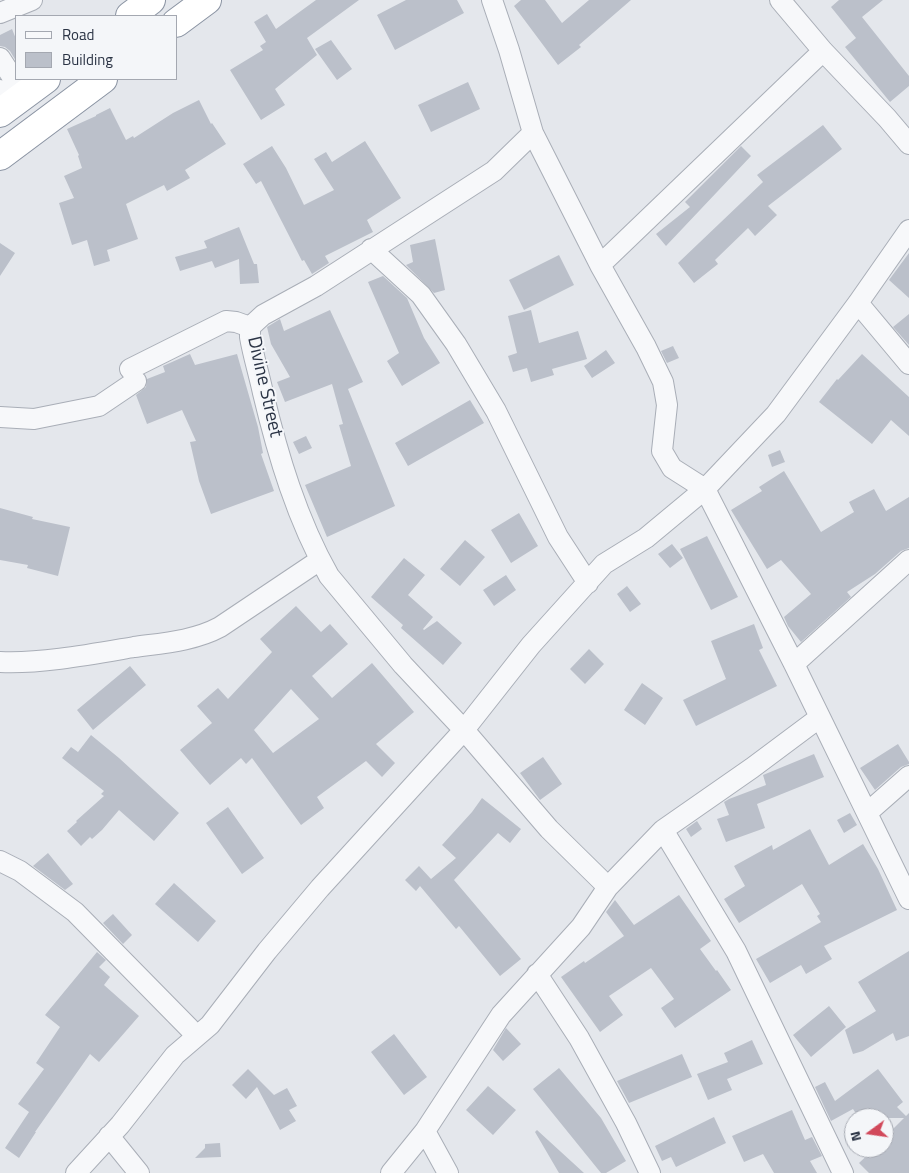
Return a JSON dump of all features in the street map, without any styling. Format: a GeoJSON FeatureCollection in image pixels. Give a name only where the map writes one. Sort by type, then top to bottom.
{"type":"FeatureCollection","features":[{"type":"Feature","properties":{"kind":"highway"},"geometry":{"type":"LineString","coordinates":[[131,15],[151,0]]}},
{"type":"Feature","properties":{"kind":"highway"},"geometry":{"type":"LineString","coordinates":[[178,22],[207,0]]}},
{"type":"Feature","properties":{"kind":"highway"},"geometry":{"type":"LineString","coordinates":[[10,100],[44,80]]}},
{"type":"Feature","properties":{"kind":"highway"},"geometry":{"type":"LineString","coordinates":[[0,156],[102,80]]}},
{"type":"Feature","properties":{"kind":"street"},"geometry":{"type":"LineString","coordinates":[[0,13],[32,0]]}},
{"type":"Feature","properties":{"kind":"street"},"geometry":{"type":"LineString","coordinates":[[492,0],[534,133],[600,264],[663,382],[667,405],[662,451],[672,468],[705,489],[794,664],[909,899]]}},
{"type":"Feature","properties":{"kind":"street"},"geometry":{"type":"LineString","coordinates":[[780,0],[823,52],[907,138]]}},
{"type":"Feature","properties":{"kind":"street"},"geometry":{"type":"LineString","coordinates":[[600,264],[823,52]]}},
{"type":"Feature","properties":{"kind":"street"},"geometry":{"type":"LineString","coordinates":[[0,58],[10,100]]}},
{"type":"Feature","properties":{"kind":"street","name":"Divine Street"},"geometry":{"type":"LineString","coordinates":[[534,133],[494,171],[316,286],[263,315],[250,327],[251,342],[273,433],[297,508],[320,560],[330,576],[403,665],[464,730],[549,829],[608,887]]}},
{"type":"Feature","properties":{"kind":"street"},"geometry":{"type":"LineString","coordinates":[[76,1173],[144,1096],[175,1055],[210,1025],[267,951],[320,888],[464,730],[531,645],[604,564],[646,538],[705,489],[776,414],[909,230]]}},
{"type":"Feature","properties":{"kind":"street"},"geometry":{"type":"LineString","coordinates":[[372,249],[421,295],[456,344],[496,411],[558,537],[588,582]]}},
{"type":"Feature","properties":{"kind":"street"},"geometry":{"type":"LineString","coordinates":[[858,303],[909,364]]}},
{"type":"Feature","properties":{"kind":"street"},"geometry":{"type":"LineString","coordinates":[[0,417],[34,419],[99,406],[133,375],[226,321],[250,327]]}},
{"type":"Feature","properties":{"kind":"street"},"geometry":{"type":"LineString","coordinates":[[0,662],[18,663],[65,657],[205,635],[320,560]]}},
{"type":"Feature","properties":{"kind":"street"},"geometry":{"type":"LineString","coordinates":[[794,664],[909,560]]}},
{"type":"Feature","properties":{"kind":"street"},"geometry":{"type":"LineString","coordinates":[[391,1173],[424,1131],[501,1015],[581,927],[608,887],[664,830],[820,718]]}},
{"type":"Feature","properties":{"kind":"street"},"geometry":{"type":"LineString","coordinates":[[867,813],[909,776]]}},
{"type":"Feature","properties":{"kind":"street"},"geometry":{"type":"LineString","coordinates":[[664,830],[736,951],[844,1173]]}},
{"type":"Feature","properties":{"kind":"street"},"geometry":{"type":"LineString","coordinates":[[0,861],[20,871],[75,912],[197,1036]]}},
{"type":"Feature","properties":{"kind":"street"},"geometry":{"type":"LineString","coordinates":[[537,974],[579,1038],[626,1123],[650,1173]]}},
{"type":"Feature","properties":{"kind":"street"},"geometry":{"type":"LineString","coordinates":[[424,1131],[448,1173]]}},
{"type":"Feature","properties":{"kind":"street"},"geometry":{"type":"LineString","coordinates":[[109,1136],[139,1173]]}},
{"type":"Feature","properties":{"kind":"building"},"geometry":{"type":"Polygon","coordinates":[[[316,0],[359,0],[307,38],[317,55],[275,89],[285,105],[261,120],[230,70],[263,50],[260,46],[266,42],[254,22],[267,14],[276,29],[316,0]]]}},
{"type":"Feature","properties":{"kind":"building"},"geometry":{"type":"Polygon","coordinates":[[[406,0],[457,0],[464,13],[395,50],[377,15],[406,0]]]}},
{"type":"Feature","properties":{"kind":"building"},"geometry":{"type":"Polygon","coordinates":[[[521,0],[545,0],[562,23],[589,0],[631,0],[579,45],[581,47],[558,65],[514,6],[521,0]]]}},
{"type":"Feature","properties":{"kind":"building"},"geometry":{"type":"Polygon","coordinates":[[[839,0],[883,0],[862,17],[909,76],[909,86],[890,102],[845,47],[856,38],[831,7],[839,0]]]}},
{"type":"Feature","properties":{"kind":"building"},"geometry":{"type":"Polygon","coordinates":[[[12,29],[15,36],[15,59],[10,51],[0,46],[0,35],[12,29]]]}},
{"type":"Feature","properties":{"kind":"building"},"geometry":{"type":"Polygon","coordinates":[[[331,40],[352,69],[337,80],[315,49],[331,40]]]}},
{"type":"Feature","properties":{"kind":"building"},"geometry":{"type":"Polygon","coordinates":[[[468,82],[480,109],[431,132],[418,105],[468,82]]]}},
{"type":"Feature","properties":{"kind":"building"},"geometry":{"type":"Polygon","coordinates":[[[199,100],[211,124],[226,144],[185,170],[190,178],[167,191],[164,185],[126,204],[138,239],[107,250],[110,261],[94,266],[87,240],[72,245],[59,203],[74,198],[64,176],[82,168],[79,155],[67,129],[110,108],[126,140],[133,136],[134,138],[173,113],[199,100]]]}},
{"type":"Feature","properties":{"kind":"building"},"geometry":{"type":"Polygon","coordinates":[[[823,125],[842,149],[768,206],[777,215],[755,236],[748,228],[715,260],[718,264],[694,283],[678,263],[763,182],[757,175],[823,125]]]}},
{"type":"Feature","properties":{"kind":"building"},"geometry":{"type":"Polygon","coordinates":[[[365,141],[401,198],[367,220],[373,232],[325,256],[329,263],[312,274],[304,260],[302,261],[261,181],[256,184],[243,164],[272,146],[286,168],[304,205],[334,190],[314,159],[326,152],[332,162],[365,141]]]}},
{"type":"Feature","properties":{"kind":"building"},"geometry":{"type":"Polygon","coordinates":[[[741,146],[751,156],[666,246],[656,234],[690,207],[685,202],[741,146]]]}},
{"type":"Feature","properties":{"kind":"building"},"geometry":{"type":"Polygon","coordinates":[[[239,227],[254,264],[257,264],[259,283],[240,284],[239,259],[215,268],[212,261],[180,271],[175,257],[207,248],[204,241],[239,227]]]}},
{"type":"Feature","properties":{"kind":"building"},"geometry":{"type":"Polygon","coordinates":[[[435,239],[445,290],[434,293],[406,265],[413,262],[410,245],[435,239]]]}},
{"type":"Feature","properties":{"kind":"building"},"geometry":{"type":"Polygon","coordinates":[[[0,243],[15,253],[0,276],[0,243]]]}},
{"type":"Feature","properties":{"kind":"building"},"geometry":{"type":"Polygon","coordinates":[[[909,253],[909,298],[889,280],[909,253]]]}},
{"type":"Feature","properties":{"kind":"building"},"geometry":{"type":"Polygon","coordinates":[[[559,255],[574,285],[524,310],[509,280],[559,255]]]}},
{"type":"Feature","properties":{"kind":"building"},"geometry":{"type":"Polygon","coordinates":[[[383,276],[407,298],[424,338],[440,363],[402,386],[387,361],[399,353],[368,282],[383,276]]]}},
{"type":"Feature","properties":{"kind":"building"},"geometry":{"type":"Polygon","coordinates":[[[330,310],[363,382],[348,389],[395,506],[327,537],[305,485],[351,466],[339,425],[343,424],[332,384],[285,402],[277,382],[290,377],[271,344],[267,327],[280,319],[284,331],[330,310]]]}},
{"type":"Feature","properties":{"kind":"building"},"geometry":{"type":"Polygon","coordinates":[[[531,310],[539,343],[578,331],[587,359],[552,369],[554,375],[531,382],[527,368],[513,372],[508,356],[517,353],[508,316],[531,310]]]}},
{"type":"Feature","properties":{"kind":"building"},"geometry":{"type":"Polygon","coordinates":[[[909,314],[909,345],[893,327],[909,314]]]}},
{"type":"Feature","properties":{"kind":"building"},"geometry":{"type":"Polygon","coordinates":[[[673,346],[679,358],[667,363],[661,351],[673,346]]]}},
{"type":"Feature","properties":{"kind":"building"},"geometry":{"type":"Polygon","coordinates":[[[606,350],[615,363],[592,378],[584,366],[606,350]]]}},
{"type":"Feature","properties":{"kind":"building"},"geometry":{"type":"Polygon","coordinates":[[[190,354],[195,365],[237,354],[258,427],[263,453],[261,454],[274,491],[211,514],[199,481],[190,442],[196,441],[182,410],[147,424],[136,395],[146,387],[147,379],[165,372],[163,366],[190,354]]]}},
{"type":"Feature","properties":{"kind":"building"},"geometry":{"type":"Polygon","coordinates":[[[862,354],[909,397],[909,436],[891,420],[872,444],[819,402],[837,379],[862,354]]]}},
{"type":"Feature","properties":{"kind":"building"},"geometry":{"type":"Polygon","coordinates":[[[470,400],[484,423],[408,466],[395,443],[470,400]]]}},
{"type":"Feature","properties":{"kind":"building"},"geometry":{"type":"Polygon","coordinates":[[[306,436],[312,448],[299,454],[293,442],[306,436]]]}},
{"type":"Feature","properties":{"kind":"building"},"geometry":{"type":"Polygon","coordinates":[[[780,450],[785,462],[772,467],[768,455],[780,450]]]}},
{"type":"Feature","properties":{"kind":"building"},"geometry":{"type":"Polygon","coordinates":[[[784,471],[821,532],[854,512],[849,502],[874,489],[886,511],[909,497],[909,548],[901,551],[875,574],[847,592],[851,597],[801,642],[788,626],[784,617],[811,594],[781,560],[767,569],[731,510],[762,491],[759,487],[784,471]]]}},
{"type":"Feature","properties":{"kind":"building"},"geometry":{"type":"Polygon","coordinates":[[[0,508],[33,517],[32,519],[70,527],[58,576],[27,568],[28,565],[0,560],[0,508]]]}},
{"type":"Feature","properties":{"kind":"building"},"geometry":{"type":"Polygon","coordinates":[[[519,513],[538,546],[511,563],[491,530],[519,513]]]}},
{"type":"Feature","properties":{"kind":"building"},"geometry":{"type":"Polygon","coordinates":[[[707,536],[738,597],[711,610],[680,549],[707,536]]]}},
{"type":"Feature","properties":{"kind":"building"},"geometry":{"type":"Polygon","coordinates":[[[465,540],[485,557],[460,586],[440,569],[465,540]]]}},
{"type":"Feature","properties":{"kind":"building"},"geometry":{"type":"Polygon","coordinates":[[[672,544],[683,558],[670,568],[658,554],[672,544]]]}},
{"type":"Feature","properties":{"kind":"building"},"geometry":{"type":"Polygon","coordinates":[[[404,558],[425,575],[408,595],[433,617],[423,629],[437,621],[462,643],[443,665],[401,628],[403,625],[371,597],[404,558]]]}},
{"type":"Feature","properties":{"kind":"building"},"geometry":{"type":"Polygon","coordinates":[[[506,575],[516,590],[494,606],[483,590],[506,575]]]}},
{"type":"Feature","properties":{"kind":"building"},"geometry":{"type":"Polygon","coordinates":[[[627,586],[641,604],[630,612],[617,594],[627,586]]]}},
{"type":"Feature","properties":{"kind":"building"},"geometry":{"type":"Polygon","coordinates":[[[296,606],[321,632],[330,624],[348,644],[312,676],[332,698],[372,663],[414,712],[376,744],[395,763],[382,777],[366,761],[317,797],[324,808],[301,825],[252,758],[246,764],[241,758],[210,785],[180,750],[212,723],[197,706],[218,688],[228,699],[272,652],[260,639],[296,606]],[[291,689],[254,730],[273,753],[319,719],[291,689]]]}},
{"type":"Feature","properties":{"kind":"building"},"geometry":{"type":"Polygon","coordinates":[[[754,624],[763,648],[759,650],[777,686],[696,726],[683,700],[726,679],[711,641],[754,624]]]}},
{"type":"Feature","properties":{"kind":"building"},"geometry":{"type":"Polygon","coordinates":[[[589,649],[604,664],[585,684],[570,669],[589,649]]]}},
{"type":"Feature","properties":{"kind":"building"},"geometry":{"type":"Polygon","coordinates":[[[130,666],[146,685],[93,730],[77,710],[130,666]]]}},
{"type":"Feature","properties":{"kind":"building"},"geometry":{"type":"Polygon","coordinates":[[[642,683],[663,698],[645,725],[624,710],[642,683]]]}},
{"type":"Feature","properties":{"kind":"building"},"geometry":{"type":"Polygon","coordinates":[[[91,735],[179,813],[154,841],[119,810],[102,830],[92,839],[90,837],[81,846],[67,831],[104,796],[101,794],[104,791],[62,758],[71,747],[78,752],[91,735]]]}},
{"type":"Feature","properties":{"kind":"building"},"geometry":{"type":"Polygon","coordinates":[[[898,744],[909,764],[901,767],[875,790],[860,768],[898,744]]]}},
{"type":"Feature","properties":{"kind":"building"},"geometry":{"type":"Polygon","coordinates":[[[814,754],[824,777],[757,804],[765,828],[726,842],[717,819],[729,815],[724,802],[766,785],[763,775],[814,754]]]}},
{"type":"Feature","properties":{"kind":"building"},"geometry":{"type":"Polygon","coordinates":[[[543,757],[562,784],[540,800],[520,773],[543,757]]]}},
{"type":"Feature","properties":{"kind":"building"},"geometry":{"type":"Polygon","coordinates":[[[482,798],[521,829],[510,843],[498,833],[454,880],[521,959],[500,976],[459,926],[456,929],[420,886],[416,891],[405,880],[419,866],[431,879],[456,858],[442,845],[482,798]]]}},
{"type":"Feature","properties":{"kind":"building"},"geometry":{"type":"Polygon","coordinates":[[[228,807],[264,858],[242,874],[206,823],[228,807]]]}},
{"type":"Feature","properties":{"kind":"building"},"geometry":{"type":"Polygon","coordinates":[[[850,813],[857,825],[844,833],[837,820],[850,813]]]}},
{"type":"Feature","properties":{"kind":"building"},"geometry":{"type":"Polygon","coordinates":[[[697,821],[702,829],[691,837],[686,829],[697,821]]]}},
{"type":"Feature","properties":{"kind":"building"},"geometry":{"type":"Polygon","coordinates":[[[810,829],[829,865],[863,844],[878,869],[897,910],[824,946],[832,959],[806,974],[801,965],[770,983],[756,959],[821,922],[817,916],[820,914],[802,884],[739,923],[724,899],[745,886],[734,866],[772,845],[773,850],[810,829]]]}},
{"type":"Feature","properties":{"kind":"building"},"geometry":{"type":"Polygon","coordinates":[[[48,853],[73,884],[65,890],[33,866],[48,853]]]}},
{"type":"Feature","properties":{"kind":"building"},"geometry":{"type":"Polygon","coordinates":[[[174,883],[216,921],[198,942],[155,904],[174,883]]]}},
{"type":"Feature","properties":{"kind":"building"},"geometry":{"type":"Polygon","coordinates":[[[679,895],[711,941],[700,949],[731,990],[675,1028],[661,1008],[674,999],[651,968],[609,996],[623,1015],[600,1032],[561,977],[624,936],[606,912],[615,900],[634,925],[679,895]]]}},
{"type":"Feature","properties":{"kind":"building"},"geometry":{"type":"Polygon","coordinates":[[[113,914],[132,935],[123,944],[103,923],[113,914]]]}},
{"type":"Feature","properties":{"kind":"building"},"geometry":{"type":"Polygon","coordinates":[[[909,951],[909,1036],[896,1041],[893,1033],[863,1051],[853,1054],[845,1030],[876,1011],[858,982],[909,951]]]}},
{"type":"Feature","properties":{"kind":"building"},"geometry":{"type":"Polygon","coordinates":[[[97,952],[106,960],[99,967],[110,977],[104,985],[139,1016],[99,1062],[90,1054],[19,1158],[5,1148],[29,1112],[18,1104],[44,1069],[36,1063],[60,1027],[45,1015],[97,952]]]}},
{"type":"Feature","properties":{"kind":"building"},"geometry":{"type":"Polygon","coordinates":[[[829,1006],[846,1027],[811,1057],[793,1035],[829,1006]]]}},
{"type":"Feature","properties":{"kind":"building"},"geometry":{"type":"Polygon","coordinates":[[[506,1028],[521,1044],[503,1061],[493,1050],[506,1028]]]}},
{"type":"Feature","properties":{"kind":"building"},"geometry":{"type":"Polygon","coordinates":[[[394,1034],[427,1077],[404,1095],[371,1052],[394,1034]]]}},
{"type":"Feature","properties":{"kind":"building"},"geometry":{"type":"Polygon","coordinates":[[[752,1040],[763,1064],[727,1079],[732,1090],[708,1100],[697,1074],[728,1062],[724,1053],[752,1040]]]}},
{"type":"Feature","properties":{"kind":"building"},"geometry":{"type":"Polygon","coordinates":[[[682,1054],[692,1077],[629,1103],[617,1081],[682,1054]]]}},
{"type":"Feature","properties":{"kind":"building"},"geometry":{"type":"Polygon","coordinates":[[[559,1068],[601,1118],[626,1161],[606,1173],[601,1173],[533,1089],[559,1068]]]}},
{"type":"Feature","properties":{"kind":"building"},"geometry":{"type":"Polygon","coordinates":[[[248,1069],[274,1095],[287,1088],[297,1106],[289,1110],[296,1121],[280,1130],[257,1087],[246,1099],[232,1085],[248,1069]]]}},
{"type":"Feature","properties":{"kind":"building"},"geometry":{"type":"Polygon","coordinates":[[[878,1069],[903,1102],[897,1107],[906,1116],[909,1113],[909,1173],[869,1173],[859,1163],[864,1158],[894,1158],[894,1128],[904,1118],[894,1118],[894,1108],[844,1108],[844,1114],[831,1121],[815,1087],[825,1082],[835,1101],[878,1069]]]}},
{"type":"Feature","properties":{"kind":"building"},"geometry":{"type":"Polygon","coordinates":[[[488,1086],[516,1110],[493,1135],[466,1110],[488,1086]]]}},
{"type":"Feature","properties":{"kind":"building"},"geometry":{"type":"Polygon","coordinates":[[[792,1110],[805,1140],[812,1137],[822,1156],[810,1161],[817,1173],[774,1173],[763,1154],[744,1162],[732,1136],[792,1110]]]}},
{"type":"Feature","properties":{"kind":"building"},"geometry":{"type":"Polygon","coordinates":[[[714,1117],[726,1143],[676,1167],[671,1157],[662,1161],[655,1146],[714,1117]]]}},
{"type":"Feature","properties":{"kind":"building"},"geometry":{"type":"Polygon","coordinates":[[[537,1130],[584,1173],[559,1173],[535,1132],[537,1130]]]}},
{"type":"Feature","properties":{"kind":"building"},"geometry":{"type":"Polygon","coordinates":[[[220,1143],[221,1157],[195,1158],[205,1148],[205,1144],[220,1143]]]}}]}
